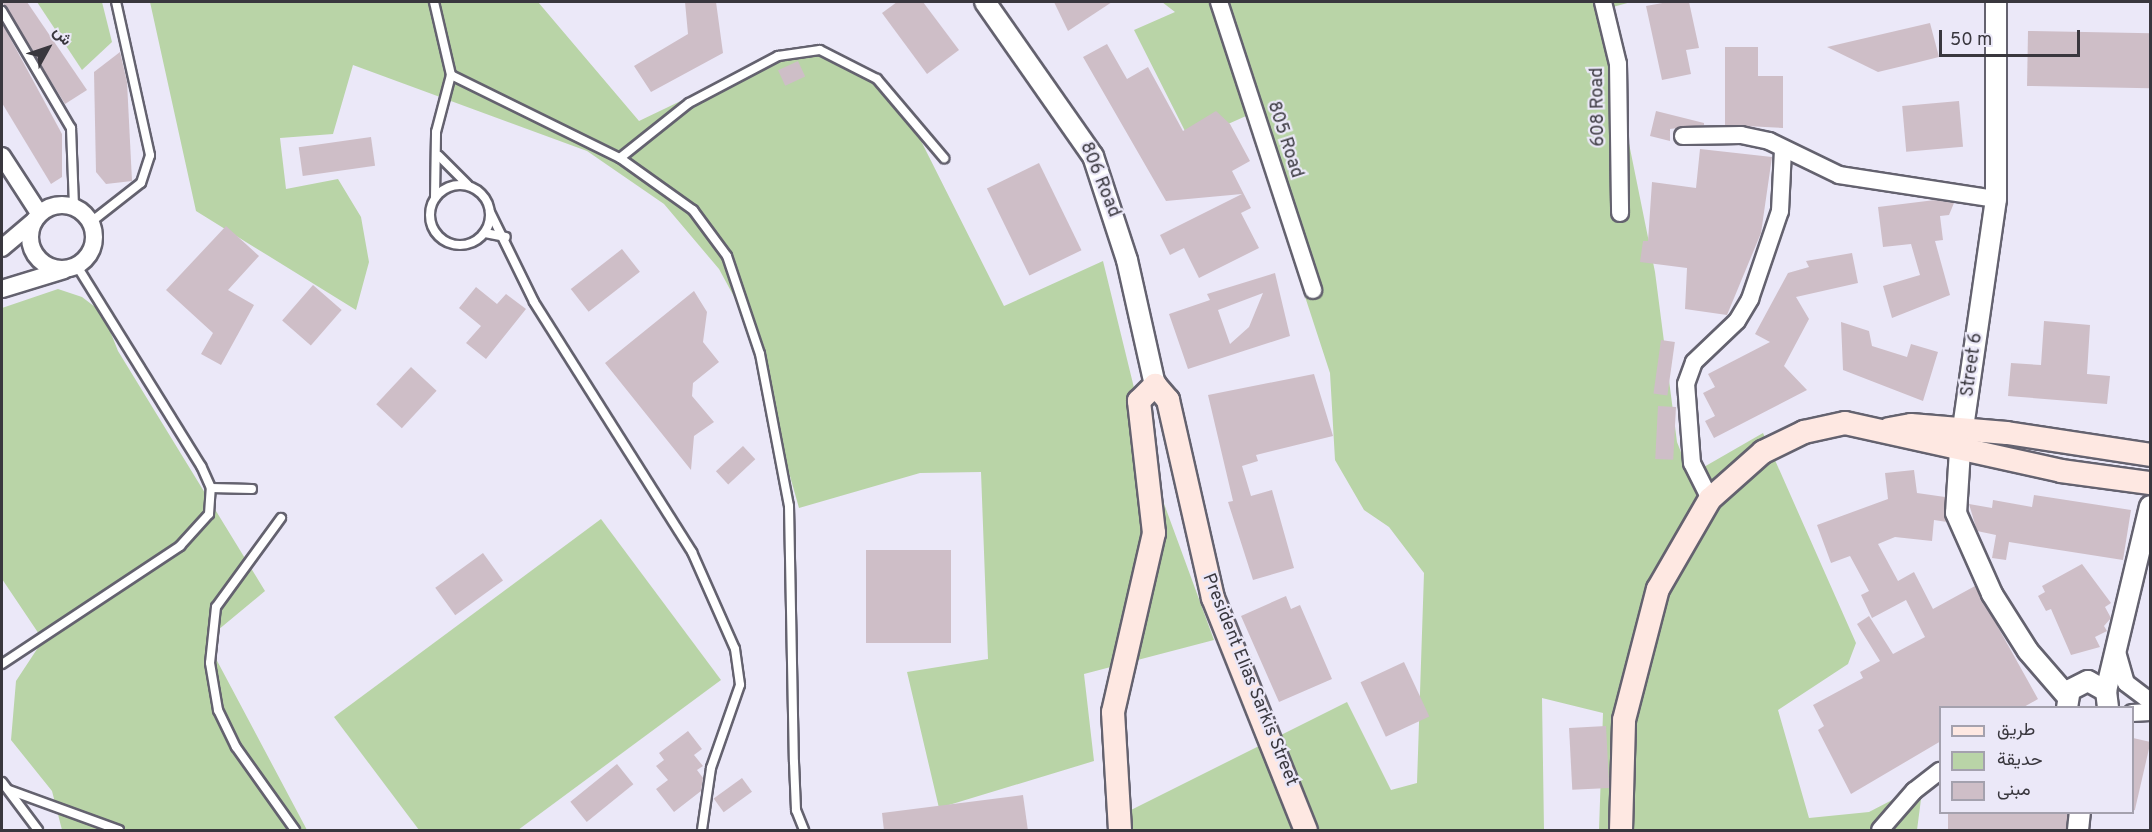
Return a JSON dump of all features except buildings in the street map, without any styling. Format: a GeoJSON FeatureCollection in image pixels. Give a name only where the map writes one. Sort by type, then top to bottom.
{"type":"FeatureCollection","features":[{"type":"Feature","properties":{"kind":"main road"},"geometry":{"type":"LineString","coordinates":[[1120,831],[1113,712],[1154,532],[1139,401],[1155,385]]}},
{"type":"Feature","properties":{"kind":"main road","name":"President Elias Sarkis Street"},"geometry":{"type":"LineString","coordinates":[[1155,385],[1168,400],[1213,598],[1274,739],[1306,831]]}},
{"type":"Feature","properties":{"kind":"main road"},"geometry":{"type":"LineString","coordinates":[[1621,831],[1624,720],[1632,677],[1658,589],[1710,499],[1763,452],[1804,432],[1845,423],[1889,429],[1911,424],[1961,440],[2151,483]]}},
{"type":"Feature","properties":{"kind":"main road"},"geometry":{"type":"LineString","coordinates":[[1961,440],[2151,455]]}},
{"type":"Feature","properties":{"kind":"street","name":"806 Road"},"geometry":{"type":"LineString","coordinates":[[985,2],[1093,156],[1125,250],[1155,385]]}},
{"type":"Feature","properties":{"kind":"street","name":"805 Road"},"geometry":{"type":"LineString","coordinates":[[1219,2],[1313,290]]}},
{"type":"Feature","properties":{"kind":"street","name":"608 Road"},"geometry":{"type":"LineString","coordinates":[[1603,2],[1618,64],[1620,213]]}},
{"type":"Feature","properties":{"kind":"street","name":"Street 6"},"geometry":{"type":"LineString","coordinates":[[1996,2],[1996,199],[1961,440],[1956,513],[1963,539],[2022,641],[2067,702]]}},
{"type":"Feature","properties":{"kind":"street"},"geometry":{"type":"LineString","coordinates":[[1683,136],[1741,135],[1847,177],[1996,199]]}},
{"type":"Feature","properties":{"kind":"street"},"geometry":{"type":"LineString","coordinates":[[1710,499],[1692,463],[1686,384],[1694,362],[1737,321],[1750,299],[1780,211],[1783,150]]}},
{"type":"Feature","properties":{"kind":"street"},"geometry":{"type":"LineString","coordinates":[[2,156],[37,217],[30,239],[36,256],[51,267],[73,267]]}},
{"type":"Feature","properties":{"kind":"street"},"geometry":{"type":"LineString","coordinates":[[2,248],[37,217],[56,205],[74,207],[91,222],[94,244],[73,267],[2,289]]}},
{"type":"Feature","properties":{"kind":"street"},"geometry":{"type":"LineString","coordinates":[[2107,699],[2151,506]]}},
{"type":"Feature","properties":{"kind":"street"},"geometry":{"type":"LineString","coordinates":[[2117,652],[2126,683],[2151,701]]}},
{"type":"Feature","properties":{"kind":"street"},"geometry":{"type":"LineString","coordinates":[[2067,702],[2082,682],[2095,682],[2107,699]]}},
{"type":"Feature","properties":{"kind":"street"},"geometry":{"type":"LineString","coordinates":[[2134,713],[2151,712]]}},
{"type":"Feature","properties":{"kind":"street"},"geometry":{"type":"LineString","coordinates":[[1880,831],[1914,791],[1939,772]]}},
{"type":"Feature","properties":{"kind":"street"},"geometry":{"type":"LineString","coordinates":[[2078,831],[2080,814]]}},
{"type":"Feature","properties":{"kind":"lane"},"geometry":{"type":"LineString","coordinates":[[91,222],[141,183],[150,155],[116,2]]}},
{"type":"Feature","properties":{"kind":"lane"},"geometry":{"type":"LineString","coordinates":[[434,2],[451,75],[439,112],[435,198],[430,217],[443,241],[461,246],[485,233],[506,237]]}},
{"type":"Feature","properties":{"kind":"lane"},"geometry":{"type":"LineString","coordinates":[[2,11],[71,128],[74,207]]}},
{"type":"Feature","properties":{"kind":"lane"},"geometry":{"type":"LineString","coordinates":[[620,158],[689,103],[778,56],[820,50],[877,79],[944,158]]}},
{"type":"Feature","properties":{"kind":"lane"},"geometry":{"type":"LineString","coordinates":[[451,75],[620,158],[693,210],[712,232],[727,256],[760,354],[789,506],[796,810],[804,831]]}},
{"type":"Feature","properties":{"kind":"lane"},"geometry":{"type":"LineString","coordinates":[[437,153],[469,186],[506,237],[534,302],[692,552],[735,649],[740,685],[711,768],[702,831]]}},
{"type":"Feature","properties":{"kind":"lane"},"geometry":{"type":"LineString","coordinates":[[435,198],[450,186],[469,186]]}},
{"type":"Feature","properties":{"kind":"lane"},"geometry":{"type":"LineString","coordinates":[[485,233],[490,212]]}},
{"type":"Feature","properties":{"kind":"lane"},"geometry":{"type":"LineString","coordinates":[[2,664],[180,546],[209,513],[211,488],[73,267]]}},
{"type":"Feature","properties":{"kind":"lane"},"geometry":{"type":"LineString","coordinates":[[211,488],[252,489]]}},
{"type":"Feature","properties":{"kind":"lane"},"geometry":{"type":"LineString","coordinates":[[280,518],[216,607],[210,663],[218,710],[236,747],[295,831]]}},
{"type":"Feature","properties":{"kind":"lane"},"geometry":{"type":"LineString","coordinates":[[2,782],[38,831]]}},
{"type":"Feature","properties":{"kind":"lane"},"geometry":{"type":"LineString","coordinates":[[9,790],[119,831]]}},
{"type":"Feature","properties":{"kind":"green space"},"geometry":{"type":"Polygon","coordinates":[[[37,2],[102,2],[112,42],[82,70],[37,2]]]}},
{"type":"Feature","properties":{"kind":"green space"},"geometry":{"type":"Polygon","coordinates":[[[150,2],[538,2],[639,121],[762,62],[811,54],[862,69],[911,121],[1004,306],[1103,261],[1159,490],[1214,640],[1084,674],[1094,761],[939,808],[907,672],[988,659],[981,472],[920,473],[799,508],[745,317],[719,269],[664,204],[587,151],[353,65],[333,134],[280,138],[286,189],[338,179],[361,217],[369,262],[356,310],[196,211],[150,2]]]}},
{"type":"Feature","properties":{"kind":"green space"},"geometry":{"type":"Polygon","coordinates":[[[1162,2],[1631,2],[1602,10],[1655,272],[1677,442],[1690,475],[1763,433],[1856,643],[1848,664],[1778,710],[1809,818],[1869,812],[1923,784],[1917,830],[1599,830],[1603,713],[1542,698],[1544,830],[1116,830],[1115,818],[1347,702],[1391,790],[1417,783],[1424,573],[1389,527],[1364,510],[1335,460],[1330,373],[1246,116],[1190,141],[1134,30],[1175,12],[1162,2]]]}},
{"type":"Feature","properties":{"kind":"green space"},"geometry":{"type":"Polygon","coordinates":[[[58,289],[82,297],[103,313],[118,351],[265,591],[206,640],[307,830],[62,830],[52,791],[11,740],[16,681],[43,640],[2,579],[2,308],[58,289]]]}},
{"type":"Feature","properties":{"kind":"green space"},"geometry":{"type":"Polygon","coordinates":[[[601,519],[721,680],[518,830],[419,830],[334,717],[601,519]]]}}]}
